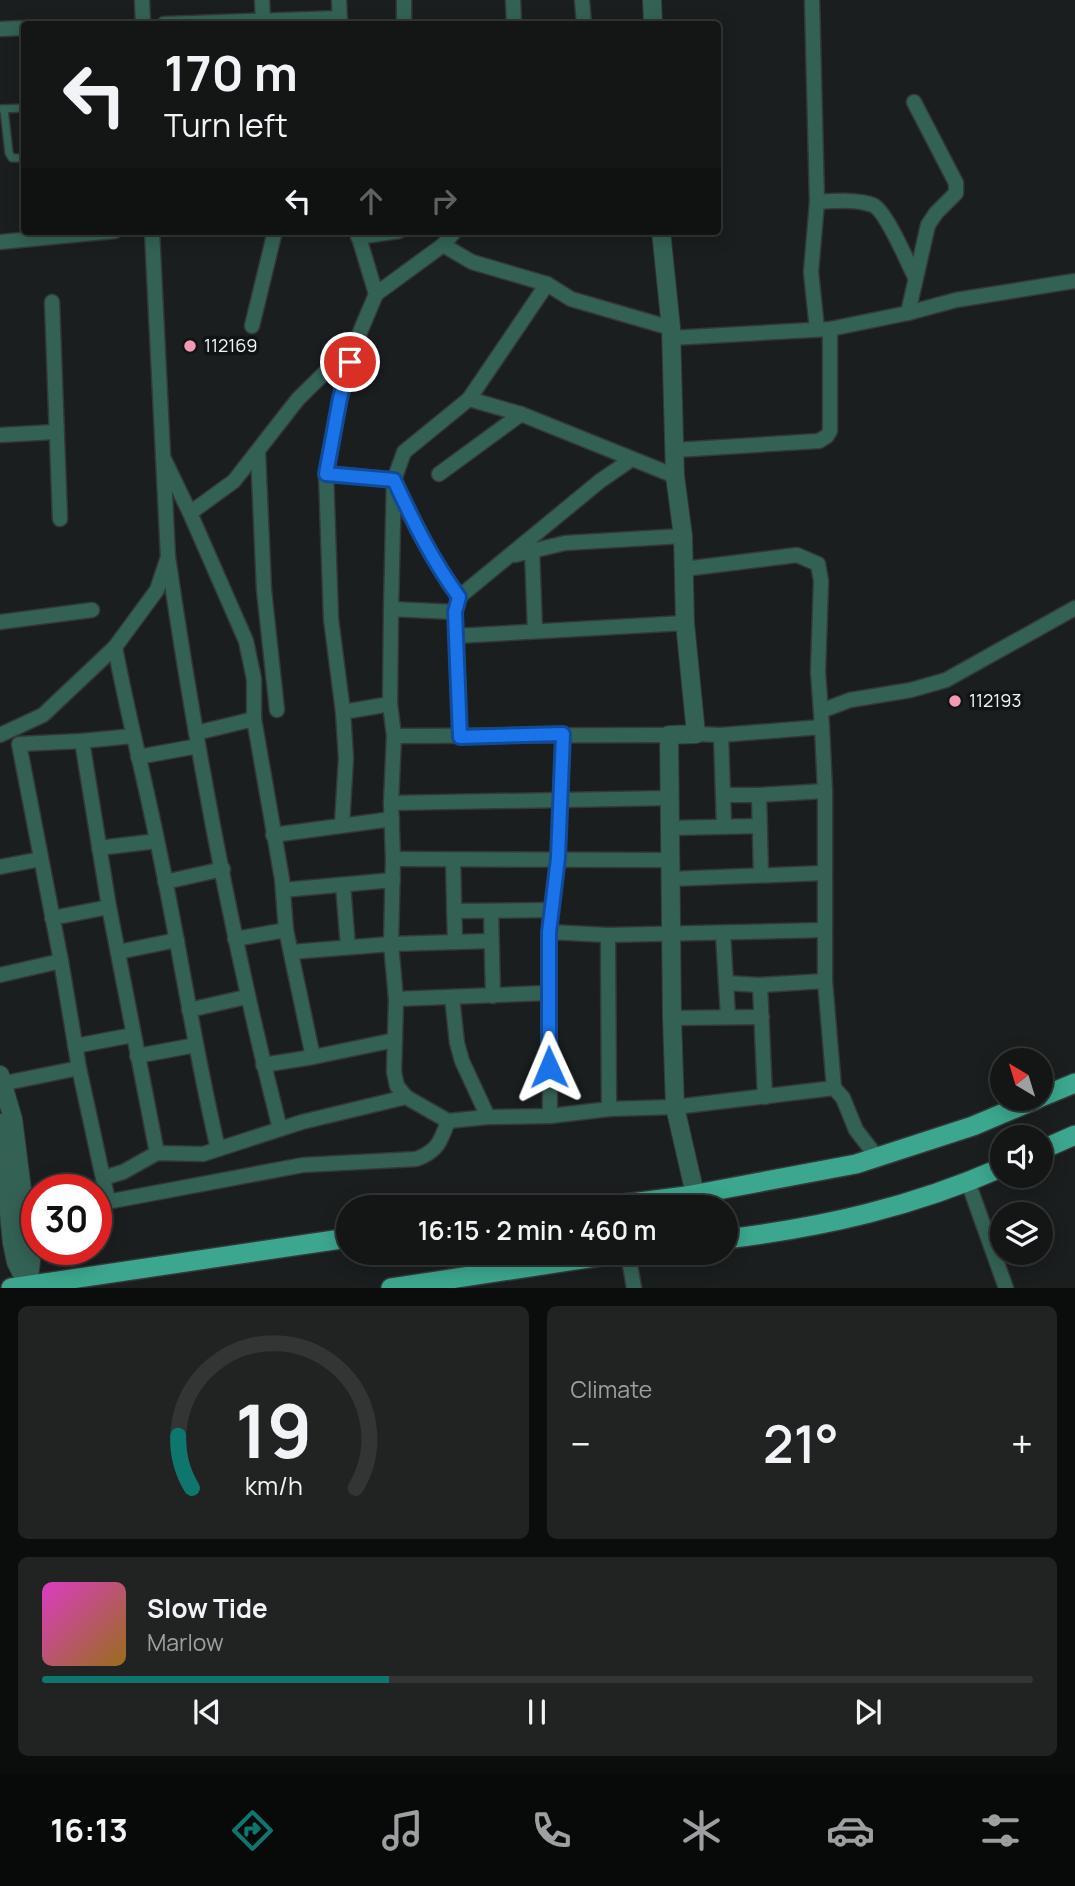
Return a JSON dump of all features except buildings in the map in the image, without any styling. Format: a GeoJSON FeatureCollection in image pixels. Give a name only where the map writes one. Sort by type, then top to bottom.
{"type":"FeatureCollection","features":[{"type":"Feature","properties":{"kind":"main road"},"geometry":{"type":"LineString","coordinates":[[1054,1092],[1075,1083]]}},
{"type":"Feature","properties":{"kind":"main road"},"geometry":{"type":"LineString","coordinates":[[688,1195],[856,1164],[973,1126],[1008,1111]]}},
{"type":"Feature","properties":{"kind":"main road"},"geometry":{"type":"LineString","coordinates":[[1053,1145],[1075,1135]]}},
{"type":"Feature","properties":{"kind":"main road"},"geometry":{"type":"LineString","coordinates":[[738,1238],[785,1232],[877,1213],[990,1173]]}},
{"type":"Feature","properties":{"kind":"main road"},"geometry":{"type":"LineString","coordinates":[[23,1287],[336,1240]]}},
{"type":"Feature","properties":{"kind":"main road"},"geometry":{"type":"LineString","coordinates":[[391,1287],[540,1265]]}},
{"type":"Feature","properties":{"kind":"street"},"geometry":{"type":"LineString","coordinates":[[142,0],[143,21]]}},
{"type":"Feature","properties":{"kind":"street"},"geometry":{"type":"LineString","coordinates":[[262,0],[263,21],[340,21],[339,0]]}},
{"type":"Feature","properties":{"kind":"street"},"geometry":{"type":"LineString","coordinates":[[404,0],[404,21]]}},
{"type":"Feature","properties":{"kind":"street"},"geometry":{"type":"LineString","coordinates":[[513,0],[514,21]]}},
{"type":"Feature","properties":{"kind":"street"},"geometry":{"type":"LineString","coordinates":[[582,0],[584,21]]}},
{"type":"Feature","properties":{"kind":"street"},"geometry":{"type":"LineString","coordinates":[[674,450],[819,441],[830,431],[824,329],[811,272],[817,202],[811,0]]}},
{"type":"Feature","properties":{"kind":"street"},"geometry":{"type":"LineString","coordinates":[[0,29],[21,28]]}},
{"type":"Feature","properties":{"kind":"street"},"geometry":{"type":"LineString","coordinates":[[908,313],[928,225],[956,193],[956,183],[914,102]]}},
{"type":"Feature","properties":{"kind":"street"},"geometry":{"type":"LineString","coordinates":[[817,202],[859,202],[875,206],[886,217],[915,277]]}},
{"type":"Feature","properties":{"kind":"street"},"geometry":{"type":"LineString","coordinates":[[0,242],[73,235]]}},
{"type":"Feature","properties":{"kind":"street"},"geometry":{"type":"LineString","coordinates":[[152,235],[168,557],[197,740],[246,997],[279,1129]]}},
{"type":"Feature","properties":{"kind":"street"},"geometry":{"type":"LineString","coordinates":[[252,326],[274,235]]}},
{"type":"Feature","properties":{"kind":"street"},"geometry":{"type":"LineString","coordinates":[[358,235],[376,294]]}},
{"type":"Feature","properties":{"kind":"street"},"geometry":{"type":"LineString","coordinates":[[342,824],[346,758],[331,620],[326,474],[340,398],[355,344],[376,294],[443,245],[452,235]]}},
{"type":"Feature","properties":{"kind":"street"},"geometry":{"type":"LineString","coordinates":[[661,235],[671,333],[675,476],[682,536],[685,623],[696,734]]}},
{"type":"Feature","properties":{"kind":"street"},"geometry":{"type":"LineString","coordinates":[[443,245],[472,262],[547,284],[571,299],[671,333],[824,329],[908,313],[956,300],[1074,286]]}},
{"type":"Feature","properties":{"kind":"street"},"geometry":{"type":"LineString","coordinates":[[547,284],[469,399],[404,452],[394,480],[390,704],[394,736],[391,944],[396,999],[394,1072],[397,1086],[406,1097],[448,1121],[675,1107],[834,1088]]}},
{"type":"Feature","properties":{"kind":"street"},"geometry":{"type":"LineString","coordinates":[[52,302],[60,519]]}},
{"type":"Feature","properties":{"kind":"street"},"geometry":{"type":"LineString","coordinates":[[190,513],[234,481],[298,399],[355,344]]}},
{"type":"Feature","properties":{"kind":"street"},"geometry":{"type":"LineString","coordinates":[[469,399],[521,414],[675,476]]}},
{"type":"Feature","properties":{"kind":"street"},"geometry":{"type":"LineString","coordinates":[[439,474],[521,414]]}},
{"type":"Feature","properties":{"kind":"street"},"geometry":{"type":"LineString","coordinates":[[0,435],[55,432]]}},
{"type":"Feature","properties":{"kind":"street"},"geometry":{"type":"LineString","coordinates":[[258,452],[264,590],[277,710]]}},
{"type":"Feature","properties":{"kind":"street"},"geometry":{"type":"LineString","coordinates":[[163,457],[246,641],[254,679],[254,719],[283,890],[286,930],[313,1057]]}},
{"type":"Feature","properties":{"kind":"street"},"geometry":{"type":"LineString","coordinates":[[460,737],[455,612],[459,597],[600,481],[632,459]]}},
{"type":"Feature","properties":{"kind":"street"},"geometry":{"type":"LineString","coordinates":[[326,474],[394,480]]}},
{"type":"Feature","properties":{"kind":"street"},"geometry":{"type":"LineString","coordinates":[[394,480],[419,533],[459,597]]}},
{"type":"Feature","properties":{"kind":"street"},"geometry":{"type":"LineString","coordinates":[[506,557],[565,543],[682,536]]}},
{"type":"Feature","properties":{"kind":"street"},"geometry":{"type":"LineString","coordinates":[[532,550],[535,631]]}},
{"type":"Feature","properties":{"kind":"street"},"geometry":{"type":"LineString","coordinates":[[684,569],[797,555],[818,564],[821,581],[818,672],[825,791],[825,981],[834,1088],[843,1098],[856,1129],[877,1157]]}},
{"type":"Feature","properties":{"kind":"street"},"geometry":{"type":"LineString","coordinates":[[0,736],[43,715],[115,647],[157,590],[168,557]]}},
{"type":"Feature","properties":{"kind":"street"},"geometry":{"type":"LineString","coordinates":[[821,711],[850,700],[911,690],[946,680],[1075,608]]}},
{"type":"Feature","properties":{"kind":"street"},"geometry":{"type":"LineString","coordinates":[[391,609],[455,612]]}},
{"type":"Feature","properties":{"kind":"street"},"geometry":{"type":"LineString","coordinates":[[0,622],[92,610]]}},
{"type":"Feature","properties":{"kind":"street"},"geometry":{"type":"LineString","coordinates":[[456,636],[685,623]]}},
{"type":"Feature","properties":{"kind":"street"},"geometry":{"type":"LineString","coordinates":[[115,647],[157,841],[218,1149]]}},
{"type":"Feature","properties":{"kind":"street"},"geometry":{"type":"LineString","coordinates":[[343,712],[390,704]]}},
{"type":"Feature","properties":{"kind":"street"},"geometry":{"type":"LineString","coordinates":[[138,757],[197,740],[254,719]]}},
{"type":"Feature","properties":{"kind":"street"},"geometry":{"type":"LineString","coordinates":[[394,736],[721,735],[822,727]]}},
{"type":"Feature","properties":{"kind":"street"},"geometry":{"type":"LineString","coordinates":[[550,1116],[547,993],[549,932],[558,858],[563,734]]}},
{"type":"Feature","properties":{"kind":"street"},"geometry":{"type":"LineString","coordinates":[[669,735],[675,1107],[695,1194]]}},
{"type":"Feature","properties":{"kind":"street"},"geometry":{"type":"LineString","coordinates":[[721,735],[724,826]]}},
{"type":"Feature","properties":{"kind":"street"},"geometry":{"type":"LineString","coordinates":[[0,736],[19,744],[133,736]]}},
{"type":"Feature","properties":{"kind":"street"},"geometry":{"type":"LineString","coordinates":[[82,741],[109,907],[157,1153]]}},
{"type":"Feature","properties":{"kind":"street"},"geometry":{"type":"LineString","coordinates":[[19,744],[79,1068],[102,1174]]}},
{"type":"Feature","properties":{"kind":"street"},"geometry":{"type":"LineString","coordinates":[[723,795],[825,791]]}},
{"type":"Feature","properties":{"kind":"street"},"geometry":{"type":"LineString","coordinates":[[760,795],[761,875]]}},
{"type":"Feature","properties":{"kind":"street"},"geometry":{"type":"LineString","coordinates":[[391,803],[669,798]]}},
{"type":"Feature","properties":{"kind":"street"},"geometry":{"type":"LineString","coordinates":[[273,835],[392,819]]}},
{"type":"Feature","properties":{"kind":"street"},"geometry":{"type":"LineString","coordinates":[[669,828],[760,826]]}},
{"type":"Feature","properties":{"kind":"street"},"geometry":{"type":"LineString","coordinates":[[99,848],[157,841]]}},
{"type":"Feature","properties":{"kind":"street"},"geometry":{"type":"LineString","coordinates":[[0,867],[41,859]]}},
{"type":"Feature","properties":{"kind":"street"},"geometry":{"type":"LineString","coordinates":[[393,859],[670,860]]}},
{"type":"Feature","properties":{"kind":"street"},"geometry":{"type":"LineString","coordinates":[[453,860],[455,942]]}},
{"type":"Feature","properties":{"kind":"street"},"geometry":{"type":"LineString","coordinates":[[165,882],[223,869]]}},
{"type":"Feature","properties":{"kind":"street"},"geometry":{"type":"LineString","coordinates":[[670,879],[824,873]]}},
{"type":"Feature","properties":{"kind":"street"},"geometry":{"type":"LineString","coordinates":[[283,890],[393,880]]}},
{"type":"Feature","properties":{"kind":"street"},"geometry":{"type":"LineString","coordinates":[[342,885],[348,947]]}},
{"type":"Feature","properties":{"kind":"street"},"geometry":{"type":"LineString","coordinates":[[52,918],[109,907]]}},
{"type":"Feature","properties":{"kind":"street"},"geometry":{"type":"LineString","coordinates":[[454,911],[550,910]]}},
{"type":"Feature","properties":{"kind":"street"},"geometry":{"type":"LineString","coordinates":[[491,911],[494,996]]}},
{"type":"Feature","properties":{"kind":"street"},"geometry":{"type":"LineString","coordinates":[[235,939],[286,930]]}},
{"type":"Feature","properties":{"kind":"street"},"geometry":{"type":"LineString","coordinates":[[549,932],[608,935],[824,930]]}},
{"type":"Feature","properties":{"kind":"street"},"geometry":{"type":"LineString","coordinates":[[723,934],[728,1016]]}},
{"type":"Feature","properties":{"kind":"street"},"geometry":{"type":"LineString","coordinates":[[608,935],[610,1109]]}},
{"type":"Feature","properties":{"kind":"street"},"geometry":{"type":"LineString","coordinates":[[118,952],[177,940]]}},
{"type":"Feature","properties":{"kind":"street"},"geometry":{"type":"LineString","coordinates":[[291,952],[391,944],[490,941]]}},
{"type":"Feature","properties":{"kind":"street"},"geometry":{"type":"LineString","coordinates":[[0,975],[61,961]]}},
{"type":"Feature","properties":{"kind":"street"},"geometry":{"type":"LineString","coordinates":[[726,984],[825,981]]}},
{"type":"Feature","properties":{"kind":"street"},"geometry":{"type":"LineString","coordinates":[[760,985],[765,1097]]}},
{"type":"Feature","properties":{"kind":"street"},"geometry":{"type":"LineString","coordinates":[[396,999],[547,993]]}},
{"type":"Feature","properties":{"kind":"street"},"geometry":{"type":"LineString","coordinates":[[189,1010],[246,997]]}},
{"type":"Feature","properties":{"kind":"street"},"geometry":{"type":"LineString","coordinates":[[452,997],[457,1043],[462,1060],[488,1117]]}},
{"type":"Feature","properties":{"kind":"street"},"geometry":{"type":"LineString","coordinates":[[672,1018],[762,1017]]}},
{"type":"Feature","properties":{"kind":"street"},"geometry":{"type":"LineString","coordinates":[[75,1046],[133,1035]]}},
{"type":"Feature","properties":{"kind":"street"},"geometry":{"type":"LineString","coordinates":[[263,1065],[395,1040]]}},
{"type":"Feature","properties":{"kind":"street"},"geometry":{"type":"LineString","coordinates":[[137,1056],[196,1045]]}},
{"type":"Feature","properties":{"kind":"street"},"geometry":{"type":"LineString","coordinates":[[1,1079],[79,1068]]}},
{"type":"Feature","properties":{"kind":"street"},"geometry":{"type":"LineString","coordinates":[[0,1112],[1,1079]]}},
{"type":"Feature","properties":{"kind":"street"},"geometry":{"type":"LineString","coordinates":[[1,1079],[13,1119],[30,1261],[23,1287]]}},
{"type":"Feature","properties":{"kind":"street"},"geometry":{"type":"LineString","coordinates":[[112,1175],[157,1153],[189,1156],[204,1154],[279,1129],[406,1097]]}},
{"type":"Feature","properties":{"kind":"street"},"geometry":{"type":"LineString","coordinates":[[112,1201],[303,1165],[416,1159],[430,1154],[439,1144],[448,1121]]}},
{"type":"Feature","properties":{"kind":"street"},"geometry":{"type":"LineString","coordinates":[[0,1123],[6,1241],[16,1262],[23,1287]]}},
{"type":"Feature","properties":{"kind":"street"},"geometry":{"type":"LineString","coordinates":[[968,1182],[1006,1287]]}},
{"type":"Feature","properties":{"kind":"street"},"geometry":{"type":"LineString","coordinates":[[630,1265],[634,1287]]}},
{"type":"Feature","properties":{"kind":"lane"},"geometry":{"type":"LineString","coordinates":[[21,108],[2,109],[9,153],[12,158],[21,158]]}},
{"type":"Feature","properties":{"kind":"place","name":"112169"},"geometry":{"type":"Point","coordinates":[190,346]}},
{"type":"Feature","properties":{"kind":"place","name":"112193"},"geometry":{"type":"Point","coordinates":[955,701]}},
{"type":"Feature","properties":{"kind":"route"},"geometry":{"type":"LineString","coordinates":[[350,362],[340,398],[326,474],[394,480],[419,533],[459,597],[455,612],[460,737],[563,734],[558,858],[549,932],[549,1067]]}}]}
